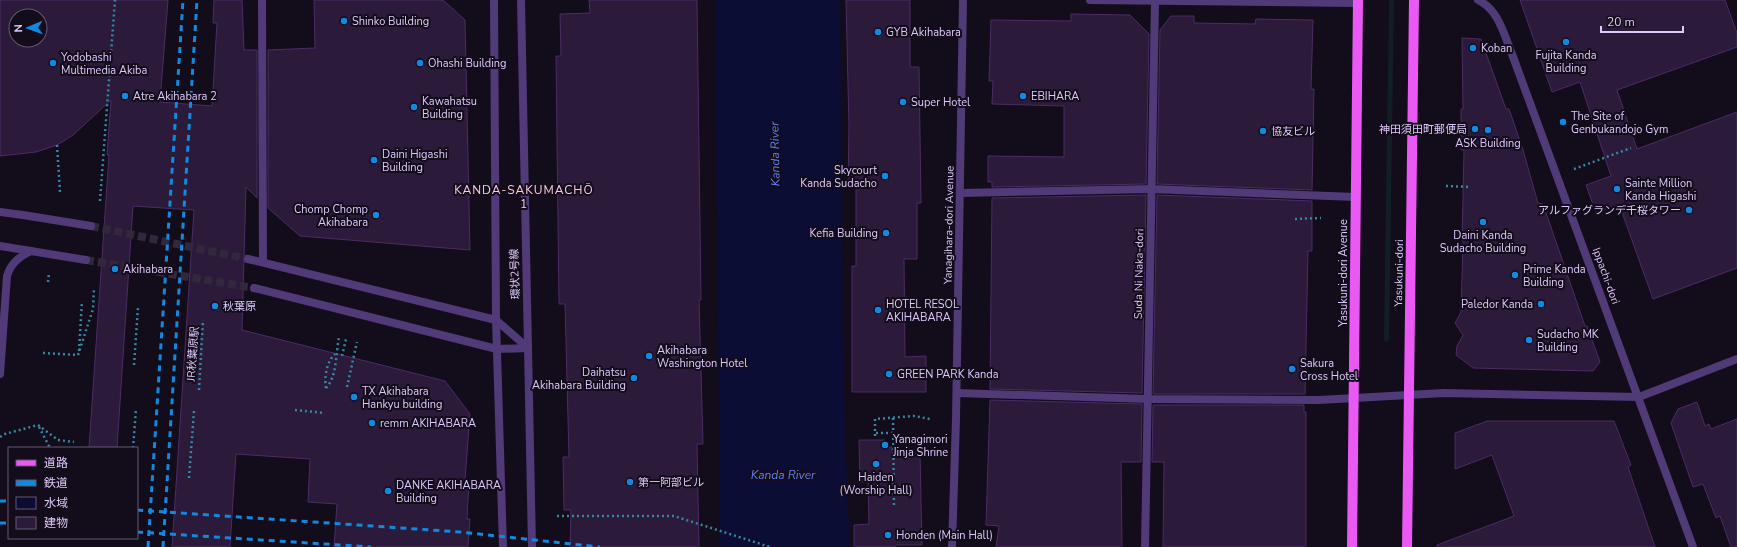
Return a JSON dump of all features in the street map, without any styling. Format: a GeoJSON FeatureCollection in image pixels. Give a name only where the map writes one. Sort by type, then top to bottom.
{"type":"FeatureCollection","features":[{"type":"Feature","properties":{"kind":"main road","name":"Yasukuni-dori"},"geometry":{"type":"LineString","coordinates":[[1408,547],[1414,0]]}},
{"type":"Feature","properties":{"kind":"main road","name":"Yasukuni-dori Avenue"},"geometry":{"type":"LineString","coordinates":[[1352,547],[1358,2]]}},
{"type":"Feature","properties":{"kind":"street"},"geometry":{"type":"LineString","coordinates":[[262,0],[262,262]]}},
{"type":"Feature","properties":{"kind":"street","name":"環状2号線"},"geometry":{"type":"LineString","coordinates":[[494,0],[496,320],[503,547]]}},
{"type":"Feature","properties":{"kind":"street","name":"環状2号線"},"geometry":{"type":"LineString","coordinates":[[521,0],[532,547]]}},
{"type":"Feature","properties":{"kind":"street","name":"Yanagihara-dori Avenue"},"geometry":{"type":"LineString","coordinates":[[952,547],[957,393],[963,0]]}},
{"type":"Feature","properties":{"kind":"street"},"geometry":{"type":"LineString","coordinates":[[1090,0],[1358,2]]}},
{"type":"Feature","properties":{"kind":"street","name":"Ippachi-dori"},"geometry":{"type":"LineString","coordinates":[[1478,0],[1484,3],[1495,14],[1501,27],[1639,397],[1693,547]]}},
{"type":"Feature","properties":{"kind":"street","name":"Suda Ni Naka-dori"},"geometry":{"type":"LineString","coordinates":[[1145,547],[1154,1]]}},
{"type":"Feature","properties":{"kind":"street"},"geometry":{"type":"LineString","coordinates":[[960,193],[1151,189],[1356,197]]}},
{"type":"Feature","properties":{"kind":"street"},"geometry":{"type":"LineString","coordinates":[[0,212],[23,214],[91,226]]}},
{"type":"Feature","properties":{"kind":"street"},"geometry":{"type":"LineString","coordinates":[[0,246],[86,260]]}},
{"type":"Feature","properties":{"kind":"street"},"geometry":{"type":"LineString","coordinates":[[0,374],[7,276],[9,268],[15,261],[31,251]]}},
{"type":"Feature","properties":{"kind":"street"},"geometry":{"type":"LineString","coordinates":[[248,259],[496,320],[528,348]]}},
{"type":"Feature","properties":{"kind":"street"},"geometry":{"type":"LineString","coordinates":[[254,288],[497,349],[528,348]]}},
{"type":"Feature","properties":{"kind":"street"},"geometry":{"type":"LineString","coordinates":[[957,393],[1148,398],[1319,400],[1410,394],[1639,397],[1737,359]]}},
{"type":"Feature","properties":{"kind":"path"},"geometry":{"type":"LineString","coordinates":[[100,201],[115,0]]}},
{"type":"Feature","properties":{"kind":"path"},"geometry":{"type":"LineString","coordinates":[[57,145],[60,192]]}},
{"type":"Feature","properties":{"kind":"path"},"geometry":{"type":"LineString","coordinates":[[1557,175],[1631,148]]}},
{"type":"Feature","properties":{"kind":"path"},"geometry":{"type":"LineString","coordinates":[[1446,186],[1471,187]]}},
{"type":"Feature","properties":{"kind":"path"},"geometry":{"type":"LineString","coordinates":[[1295,219],[1321,218]]}},
{"type":"Feature","properties":{"kind":"path"},"geometry":{"type":"LineString","coordinates":[[78,355],[93,309],[94,288]]}},
{"type":"Feature","properties":{"kind":"path"},"geometry":{"type":"LineString","coordinates":[[78,355],[82,301]]}},
{"type":"Feature","properties":{"kind":"path"},"geometry":{"type":"LineString","coordinates":[[134,365],[138,307]]}},
{"type":"Feature","properties":{"kind":"path","name":"JR秋葉原駅"},"geometry":{"type":"LineString","coordinates":[[199,390],[203,320]]}},
{"type":"Feature","properties":{"kind":"path"},"geometry":{"type":"LineString","coordinates":[[335,354],[331,358],[325,381],[326,388],[330,384],[337,358],[335,354],[339,337]]}},
{"type":"Feature","properties":{"kind":"path"},"geometry":{"type":"LineString","coordinates":[[342,356],[346,339]]}},
{"type":"Feature","properties":{"kind":"path"},"geometry":{"type":"LineString","coordinates":[[347,388],[358,342]]}},
{"type":"Feature","properties":{"kind":"path"},"geometry":{"type":"LineString","coordinates":[[43,353],[78,355]]}},
{"type":"Feature","properties":{"kind":"path"},"geometry":{"type":"LineString","coordinates":[[133,447],[136,409]]}},
{"type":"Feature","properties":{"kind":"path"},"geometry":{"type":"LineString","coordinates":[[295,410],[325,413]]}},
{"type":"Feature","properties":{"kind":"path"},"geometry":{"type":"LineString","coordinates":[[189,478],[194,411]]}},
{"type":"Feature","properties":{"kind":"path"},"geometry":{"type":"LineString","coordinates":[[893,433],[876,435],[875,418],[914,416],[930,419]]}},
{"type":"Feature","properties":{"kind":"path"},"geometry":{"type":"LineString","coordinates":[[893,418],[894,507]]}},
{"type":"Feature","properties":{"kind":"path"},"geometry":{"type":"LineString","coordinates":[[0,437],[5,434],[38,425]]}},
{"type":"Feature","properties":{"kind":"path"},"geometry":{"type":"LineString","coordinates":[[38,425],[58,440],[74,442]]}},
{"type":"Feature","properties":{"kind":"path"},"geometry":{"type":"LineString","coordinates":[[38,425],[49,447]]}},
{"type":"Feature","properties":{"kind":"path"},"geometry":{"type":"LineString","coordinates":[[557,516],[674,516],[770,547]]}},
{"type":"Feature","properties":{"kind":"shaded area"},"geometry":{"type":"Polygon","coordinates":[[[1389,0],[1394,0],[1389,340],[1385,342],[1384,336],[1389,0]]]}},
{"type":"Feature","properties":{"kind":"water","name":"Kanda River"},"geometry":{"type":"Polygon","coordinates":[[[715,0],[840,0],[843,353],[850,547],[720,547],[715,0]]]}},
{"type":"Feature","properties":{"kind":"building"},"geometry":{"type":"Polygon","coordinates":[[[0,0],[168,0],[160,102],[212,106],[217,23],[213,23],[214,0],[242,0],[244,50],[257,50],[257,198],[246,187],[242,330],[445,381],[470,414],[465,480],[469,480],[467,519],[470,519],[468,547],[334,547],[337,504],[308,502],[310,459],[236,454],[230,547],[172,547],[194,210],[133,206],[117,447],[89,447],[109,155],[107,155],[111,100],[73,135],[57,145],[36,152],[0,156],[0,0]]]}},
{"type":"Feature","properties":{"kind":"building"},"geometry":{"type":"Polygon","coordinates":[[[314,0],[443,0],[465,20],[470,250],[300,236],[268,208],[268,50],[315,48],[314,0]]]}},
{"type":"Feature","properties":{"kind":"building"},"geometry":{"type":"Polygon","coordinates":[[[589,0],[697,0],[701,300],[699,300],[703,444],[697,444],[699,547],[570,547],[571,510],[564,510],[563,457],[569,457],[565,304],[559,304],[556,56],[561,56],[560,14],[590,13],[589,0]]]}},
{"type":"Feature","properties":{"kind":"building"},"geometry":{"type":"Polygon","coordinates":[[[846,0],[910,0],[910,67],[919,67],[921,203],[917,203],[917,259],[904,259],[905,357],[926,356],[926,392],[852,392],[852,266],[856,266],[856,186],[848,186],[849,127],[846,0]]]}},
{"type":"Feature","properties":{"kind":"building"},"geometry":{"type":"Polygon","coordinates":[[[1520,0],[1725,0],[1737,33],[1737,47],[1617,90],[1637,149],[1737,112],[1737,268],[1653,299],[1619,204],[1596,213],[1586,185],[1611,176],[1580,82],[1552,92],[1520,0]]]}},
{"type":"Feature","properties":{"kind":"building"},"geometry":{"type":"Polygon","coordinates":[[[1071,14],[1130,15],[1149,34],[1146,184],[992,187],[992,182],[988,182],[988,156],[1064,157],[1064,106],[992,104],[993,81],[989,81],[991,20],[1071,21],[1071,14]]]}},
{"type":"Feature","properties":{"kind":"building"},"geometry":{"type":"Polygon","coordinates":[[[1171,16],[1194,16],[1194,23],[1255,24],[1256,19],[1313,20],[1311,89],[1314,89],[1312,190],[1157,184],[1160,30],[1171,16]]]}},
{"type":"Feature","properties":{"kind":"building"},"geometry":{"type":"Polygon","coordinates":[[[1462,38],[1481,39],[1506,109],[1509,109],[1523,150],[1538,203],[1543,204],[1585,326],[1587,326],[1600,362],[1593,371],[1473,368],[1456,355],[1457,346],[1463,335],[1455,323],[1461,312],[1463,241],[1464,150],[1461,150],[1461,109],[1463,109],[1462,38]]]}},
{"type":"Feature","properties":{"kind":"building"},"geometry":{"type":"Polygon","coordinates":[[[1146,195],[1142,393],[990,389],[992,198],[1146,195]]]}},
{"type":"Feature","properties":{"kind":"building"},"geometry":{"type":"Polygon","coordinates":[[[1157,195],[1312,201],[1312,251],[1308,251],[1305,394],[1153,394],[1157,195]]]}},
{"type":"Feature","properties":{"kind":"building"},"geometry":{"type":"Polygon","coordinates":[[[990,400],[1142,404],[1141,462],[1121,462],[1122,547],[996,547],[999,526],[986,525],[990,400]]]}},
{"type":"Feature","properties":{"kind":"building"},"geometry":{"type":"Polygon","coordinates":[[[1697,402],[1705,426],[1709,424],[1711,429],[1737,419],[1737,547],[1731,547],[1720,516],[1716,518],[1703,484],[1693,487],[1671,423],[1678,409],[1697,402]]]}},
{"type":"Feature","properties":{"kind":"building"},"geometry":{"type":"Polygon","coordinates":[[[1153,405],[1304,405],[1304,412],[1306,412],[1306,547],[1163,547],[1164,462],[1152,462],[1153,405]]]}},
{"type":"Feature","properties":{"kind":"building"},"geometry":{"type":"Polygon","coordinates":[[[1487,421],[1614,421],[1631,465],[1628,467],[1655,547],[1437,547],[1437,545],[1514,516],[1492,455],[1455,469],[1455,433],[1487,421]]]}},
{"type":"Feature","properties":{"kind":"building"},"geometry":{"type":"Polygon","coordinates":[[[859,440],[885,440],[885,447],[892,447],[892,453],[920,453],[922,545],[896,545],[895,547],[854,547],[854,525],[869,524],[868,482],[860,482],[859,440]]]}},
{"type":"Feature","properties":{"kind":"tunnel"},"geometry":{"type":"LineString","coordinates":[[91,226],[248,259]]}},
{"type":"Feature","properties":{"kind":"tunnel"},"geometry":{"type":"LineString","coordinates":[[86,260],[254,288]]}},
{"type":"Feature","properties":{"kind":"railway"},"geometry":{"type":"LineString","coordinates":[[148,547],[183,0]]}},
{"type":"Feature","properties":{"kind":"railway"},"geometry":{"type":"LineString","coordinates":[[163,547],[197,0]]}},
{"type":"Feature","properties":{"kind":"railway"},"geometry":{"type":"LineString","coordinates":[[0,501],[8,501]]}},
{"type":"Feature","properties":{"kind":"railway"},"geometry":{"type":"LineString","coordinates":[[138,510],[460,532],[600,547]]}},
{"type":"Feature","properties":{"kind":"railway"},"geometry":{"type":"LineString","coordinates":[[0,523],[8,523]]}},
{"type":"Feature","properties":{"kind":"railway"},"geometry":{"type":"LineString","coordinates":[[138,532],[371,547]]}},
{"type":"Feature","properties":{"kind":"place","name":"Shinko Building"},"geometry":{"type":"Point","coordinates":[344,21]}},
{"type":"Feature","properties":{"kind":"place","name":"GYB Akihabara"},"geometry":{"type":"Point","coordinates":[878,32]}},
{"type":"Feature","properties":{"kind":"place","name":"Fujita Kanda Building"},"geometry":{"type":"Point","coordinates":[1566,42]}},
{"type":"Feature","properties":{"kind":"place","name":"Koban"},"geometry":{"type":"Point","coordinates":[1473,48]}},
{"type":"Feature","properties":{"kind":"place","name":"Yodobashi Multimedia Akiba"},"geometry":{"type":"Point","coordinates":[53,63]}},
{"type":"Feature","properties":{"kind":"place","name":"Ohashi Building"},"geometry":{"type":"Point","coordinates":[420,63]}},
{"type":"Feature","properties":{"kind":"place","name":"Atre Akihabara 2"},"geometry":{"type":"Point","coordinates":[125,96]}},
{"type":"Feature","properties":{"kind":"place","name":"EBIHARA"},"geometry":{"type":"Point","coordinates":[1023,96]}},
{"type":"Feature","properties":{"kind":"place","name":"Super Hotel"},"geometry":{"type":"Point","coordinates":[903,102]}},
{"type":"Feature","properties":{"kind":"place","name":"Kawahatsu Building"},"geometry":{"type":"Point","coordinates":[414,107]}},
{"type":"Feature","properties":{"kind":"place","name":"The Site of Genbukandojo Gym"},"geometry":{"type":"Point","coordinates":[1563,122]}},
{"type":"Feature","properties":{"kind":"place","name":"神田須田町郵便局"},"geometry":{"type":"Point","coordinates":[1475,129]}},
{"type":"Feature","properties":{"kind":"place","name":"ASK Building"},"geometry":{"type":"Point","coordinates":[1488,130]}},
{"type":"Feature","properties":{"kind":"place","name":"協友ビル"},"geometry":{"type":"Point","coordinates":[1263,131]}},
{"type":"Feature","properties":{"kind":"place","name":"Daini Higashi Building"},"geometry":{"type":"Point","coordinates":[374,160]}},
{"type":"Feature","properties":{"kind":"place","name":"Skycourt Kanda Sudacho"},"geometry":{"type":"Point","coordinates":[885,176]}},
{"type":"Feature","properties":{"kind":"place","name":"Sainte Million Kanda Higashi"},"geometry":{"type":"Point","coordinates":[1617,189]}},
{"type":"Feature","properties":{"kind":"place","name":"アルファグランデ千桜タワー"},"geometry":{"type":"Point","coordinates":[1689,210]}},
{"type":"Feature","properties":{"kind":"place","name":"Chomp Chomp Akihabara"},"geometry":{"type":"Point","coordinates":[376,215]}},
{"type":"Feature","properties":{"kind":"place","name":"Daini Kanda Sudacho Building"},"geometry":{"type":"Point","coordinates":[1483,222]}},
{"type":"Feature","properties":{"kind":"place","name":"Kefia Building"},"geometry":{"type":"Point","coordinates":[886,233]}},
{"type":"Feature","properties":{"kind":"place","name":"Akihabara"},"geometry":{"type":"Point","coordinates":[115,269]}},
{"type":"Feature","properties":{"kind":"place","name":"Prime Kanda Building"},"geometry":{"type":"Point","coordinates":[1515,275]}},
{"type":"Feature","properties":{"kind":"place","name":"Paledor Kanda"},"geometry":{"type":"Point","coordinates":[1541,304]}},
{"type":"Feature","properties":{"kind":"place","name":"秋葉原"},"geometry":{"type":"Point","coordinates":[215,306]}},
{"type":"Feature","properties":{"kind":"place","name":"HOTEL RESOL AKIHABARA"},"geometry":{"type":"Point","coordinates":[878,310]}},
{"type":"Feature","properties":{"kind":"place","name":"Sudacho MK Building"},"geometry":{"type":"Point","coordinates":[1529,340]}},
{"type":"Feature","properties":{"kind":"place","name":"Akihabara Washington Hotel"},"geometry":{"type":"Point","coordinates":[649,356]}},
{"type":"Feature","properties":{"kind":"place","name":"Sakura Cross Hotel"},"geometry":{"type":"Point","coordinates":[1292,369]}},
{"type":"Feature","properties":{"kind":"place","name":"GREEN PARK Kanda"},"geometry":{"type":"Point","coordinates":[889,374]}},
{"type":"Feature","properties":{"kind":"place","name":"Daihatsu Akihabara Building"},"geometry":{"type":"Point","coordinates":[634,378]}},
{"type":"Feature","properties":{"kind":"place","name":"TX Akihabara Hankyu building"},"geometry":{"type":"Point","coordinates":[354,397]}},
{"type":"Feature","properties":{"kind":"place","name":"remm AKIHABARA"},"geometry":{"type":"Point","coordinates":[372,423]}},
{"type":"Feature","properties":{"kind":"place","name":"Yanagimori Jinja Shrine"},"geometry":{"type":"Point","coordinates":[885,445]}},
{"type":"Feature","properties":{"kind":"place","name":"Haiden (Worship Hall)"},"geometry":{"type":"Point","coordinates":[876,464]}},
{"type":"Feature","properties":{"kind":"place","name":"第一阿部ビル"},"geometry":{"type":"Point","coordinates":[630,482]}},
{"type":"Feature","properties":{"kind":"place","name":"DANKE AKIHABARA Building"},"geometry":{"type":"Point","coordinates":[388,491]}},
{"type":"Feature","properties":{"kind":"place","name":"Honden (Main Hall)"},"geometry":{"type":"Point","coordinates":[888,535]}},
{"type":"Feature","properties":{"kind":"district","name":"KANDA-SAKUMACHŌ 1"},"geometry":{"type":"Point","coordinates":[524,197]}}]}
